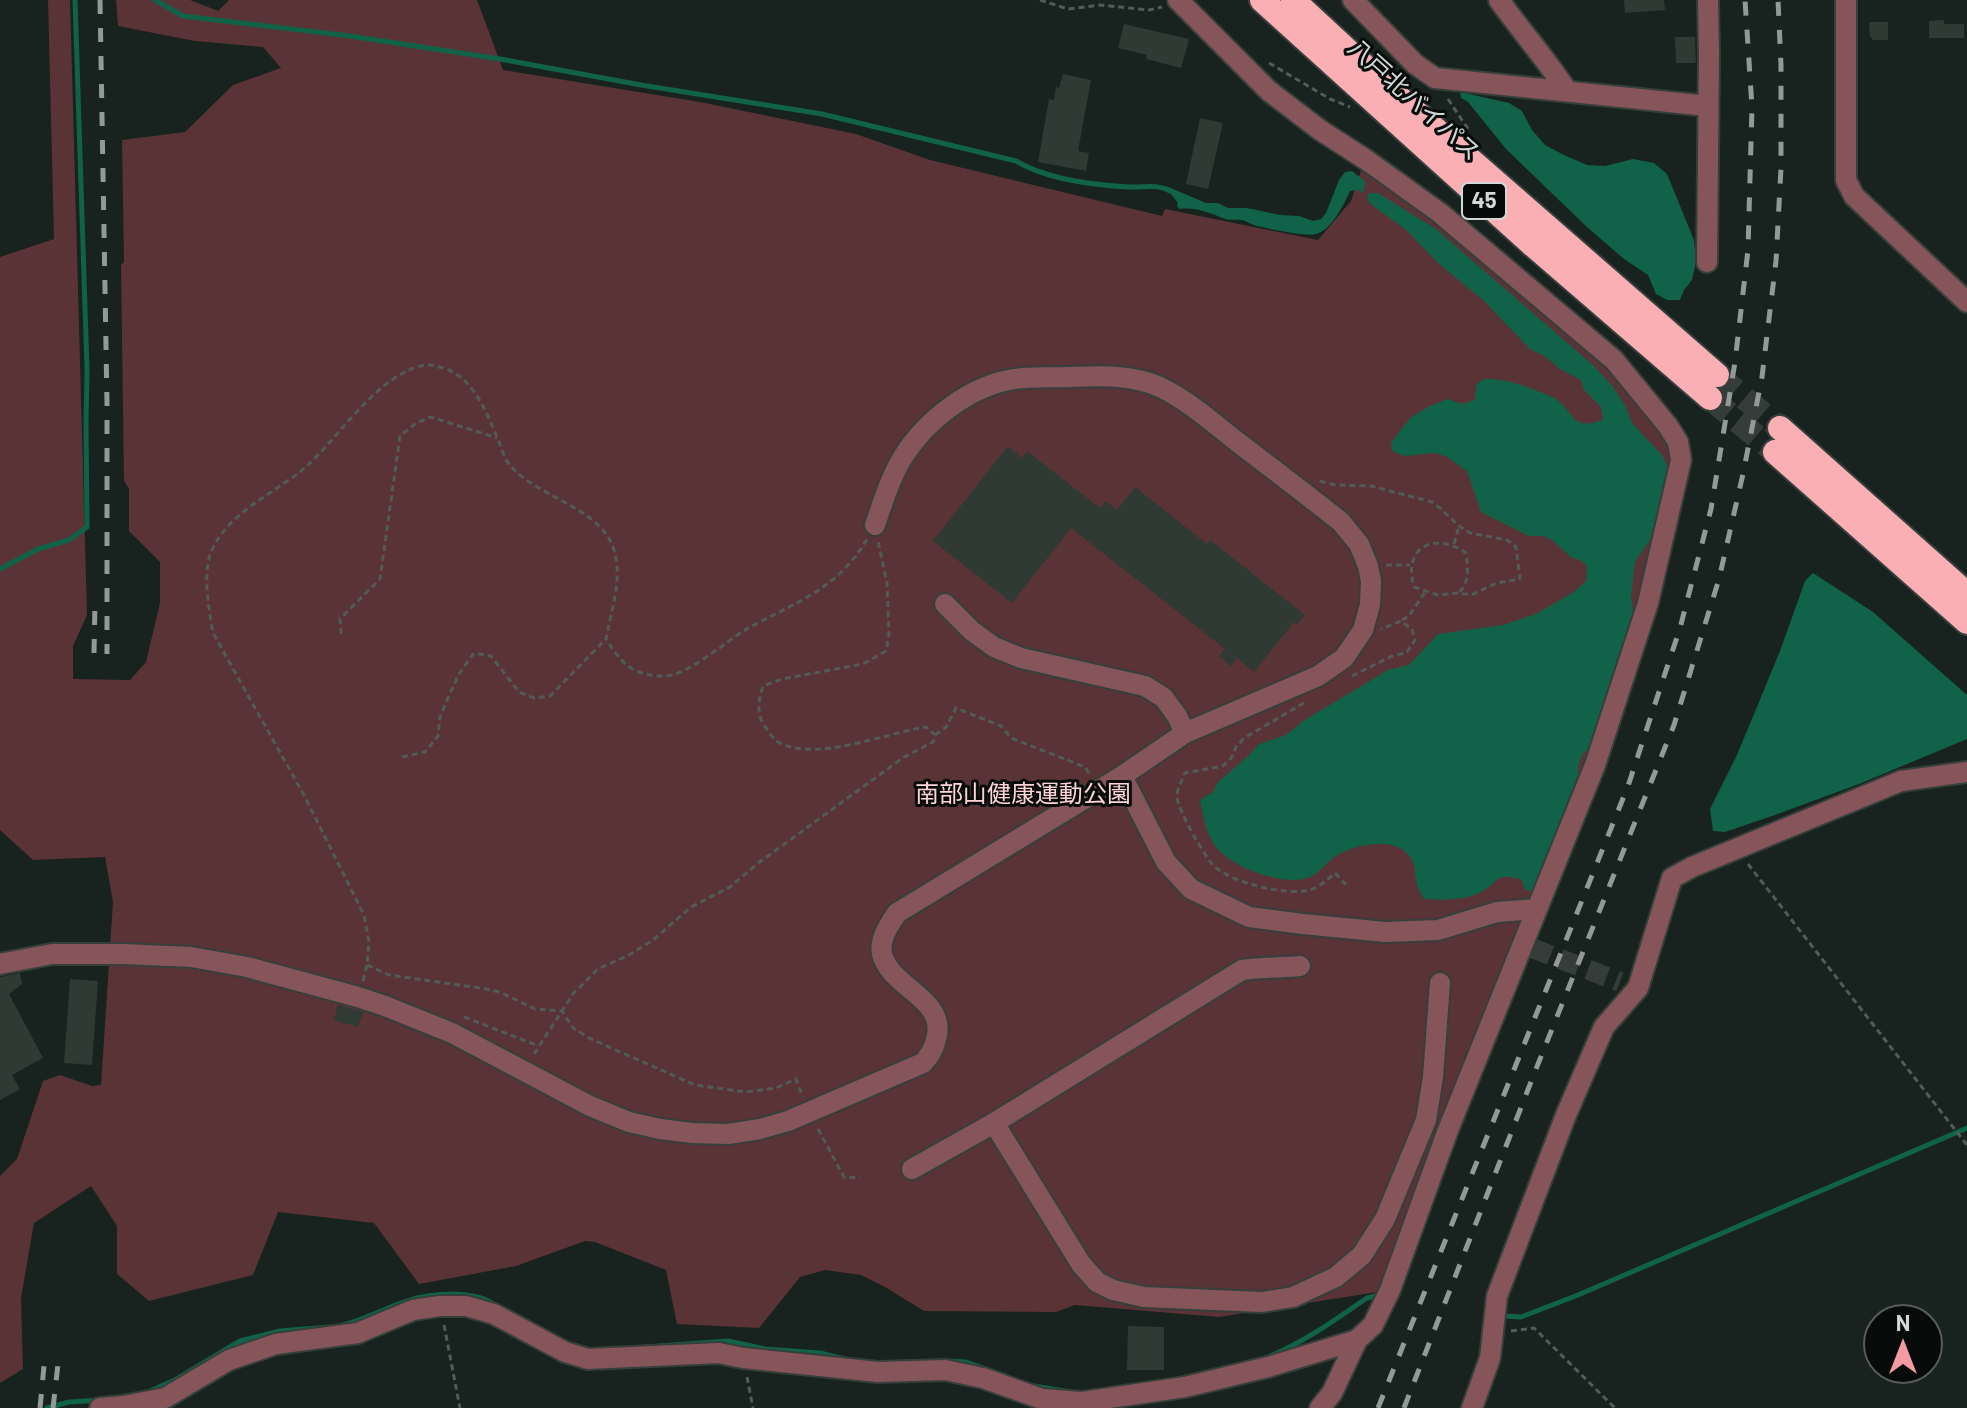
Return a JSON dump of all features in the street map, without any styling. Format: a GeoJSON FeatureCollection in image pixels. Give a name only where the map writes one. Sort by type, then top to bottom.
{"type":"FeatureCollection","features":[{"type":"Feature","properties":{"kind":"highway","name":"八戸北バイパス"},"geometry":{"type":"LineString","coordinates":[[1262,0],[1534,246],[1713,386],[1293,0]]}},
{"type":"Feature","properties":{"kind":"highway"},"geometry":{"type":"LineString","coordinates":[[1780,428],[1967,594]]}},
{"type":"Feature","properties":{"kind":"highway"},"geometry":{"type":"LineString","coordinates":[[1775,452],[1967,622]]}},
{"type":"Feature","properties":{"kind":"street"},"geometry":{"type":"LineString","coordinates":[[1178,0],[1269,91],[1440,213],[1614,360],[1668,426],[1678,442],[1681,460],[1648,603],[1595,765],[1536,909],[1527,946],[1448,1130],[1390,1290],[1373,1325],[1357,1340],[1332,1393],[1320,1408]]}},
{"type":"Feature","properties":{"kind":"street"},"geometry":{"type":"LineString","coordinates":[[1353,0],[1415,64],[1435,78],[1708,106]]}},
{"type":"Feature","properties":{"kind":"street"},"geometry":{"type":"LineString","coordinates":[[1499,0],[1521,32],[1549,62],[1567,91]]}},
{"type":"Feature","properties":{"kind":"street"},"geometry":{"type":"LineString","coordinates":[[1707,262],[1708,0]]}},
{"type":"Feature","properties":{"kind":"street"},"geometry":{"type":"LineString","coordinates":[[1846,0],[1846,180],[1854,196],[1967,302]]}},
{"type":"Feature","properties":{"kind":"street"},"geometry":{"type":"LineString","coordinates":[[0,964],[52,954],[191,957],[227,962],[358,997],[452,1033],[590,1106],[629,1122],[692,1133],[728,1134],[760,1129],[809,1112],[923,1063],[934,1051],[938,1028],[930,1007],[890,971],[882,953],[884,933],[897,913],[1122,776],[1185,733],[1318,676],[1344,658],[1363,630],[1370,605],[1371,581],[1359,544],[1341,522],[1194,408],[1160,387],[1132,378],[1015,379],[992,384],[949,409],[924,431],[903,457],[875,525]]}},
{"type":"Feature","properties":{"kind":"street"},"geometry":{"type":"LineString","coordinates":[[945,604],[972,631],[1008,653],[1145,686],[1164,698],[1185,733]]}},
{"type":"Feature","properties":{"kind":"street"},"geometry":{"type":"LineString","coordinates":[[1472,1408],[1490,1358],[1497,1296],[1566,1115],[1604,1027],[1629,985],[1672,878],[1735,848],[1901,781],[1967,772]]}},
{"type":"Feature","properties":{"kind":"street"},"geometry":{"type":"LineString","coordinates":[[1122,776],[1166,862],[1191,889],[1249,917],[1385,932],[1438,930],[1497,912],[1536,909]]}},
{"type":"Feature","properties":{"kind":"street"},"geometry":{"type":"LineString","coordinates":[[912,1169],[994,1123],[1242,970],[1300,966]]}},
{"type":"Feature","properties":{"kind":"street"},"geometry":{"type":"LineString","coordinates":[[994,1123],[1081,1264],[1097,1282],[1113,1290],[1144,1297],[1262,1302],[1293,1297],[1336,1277],[1362,1255],[1385,1219],[1426,1120],[1433,1077],[1440,983]]}},
{"type":"Feature","properties":{"kind":"street"},"geometry":{"type":"LineString","coordinates":[[100,1408],[165,1398],[229,1360],[276,1344],[358,1333],[413,1310],[440,1306],[466,1306],[494,1314],[565,1352],[588,1359],[719,1353],[878,1372],[945,1370],[983,1378],[1042,1399],[1082,1402],[1185,1387],[1268,1367],[1357,1340]]}},
{"type":"Feature","properties":{"kind":"path"},"geometry":{"type":"LineString","coordinates":[[1040,0],[1068,9],[1100,5],[1149,10],[1161,7],[1170,0]]}},
{"type":"Feature","properties":{"kind":"path"},"geometry":{"type":"LineString","coordinates":[[1270,64],[1350,108]]}},
{"type":"Feature","properties":{"kind":"path"},"geometry":{"type":"LineString","coordinates":[[1435,78],[1472,139]]}},
{"type":"Feature","properties":{"kind":"path"},"geometry":{"type":"LineString","coordinates":[[358,997],[367,965],[369,942],[364,915],[305,797],[213,633],[208,606],[210,555],[222,534],[245,510],[307,465],[367,401],[398,376],[427,364],[451,370],[472,387],[507,463],[538,489],[579,510],[602,527],[614,550],[618,577],[606,639],[550,696],[534,698],[519,692],[491,656],[474,653],[451,691],[440,717],[438,736],[425,752],[402,757]]}},
{"type":"Feature","properties":{"kind":"path"},"geometry":{"type":"LineString","coordinates":[[341,634],[340,619],[380,579],[400,436],[416,423],[431,417],[497,438]]}},
{"type":"Feature","properties":{"kind":"path"},"geometry":{"type":"LineString","coordinates":[[1321,481],[1336,485],[1371,486],[1432,502],[1470,533],[1507,540],[1516,547],[1520,579],[1497,583],[1471,595],[1438,595],[1414,587],[1410,565],[1415,553],[1426,546],[1443,542],[1454,544],[1466,553],[1465,588],[1458,593]]}},
{"type":"Feature","properties":{"kind":"path"},"geometry":{"type":"LineString","coordinates":[[606,639],[620,661],[642,674],[669,676],[831,582],[856,557],[875,525]]}},
{"type":"Feature","properties":{"kind":"path"},"geometry":{"type":"LineString","coordinates":[[875,525],[887,583],[889,634],[886,651],[863,664],[782,679],[763,686],[758,703],[762,722],[776,741],[800,749],[827,750],[926,727],[935,735]]}},
{"type":"Feature","properties":{"kind":"path"},"geometry":{"type":"LineString","coordinates":[[1454,544],[1459,526]]}},
{"type":"Feature","properties":{"kind":"path"},"geometry":{"type":"LineString","coordinates":[[1368,566],[1410,565]]}},
{"type":"Feature","properties":{"kind":"path"},"geometry":{"type":"LineString","coordinates":[[1363,630],[1375,631],[1401,621],[1409,616],[1425,592]]}},
{"type":"Feature","properties":{"kind":"path"},"geometry":{"type":"LineString","coordinates":[[1351,677],[1407,652],[1415,640],[1412,629],[1401,621]]}},
{"type":"Feature","properties":{"kind":"path"},"geometry":{"type":"LineString","coordinates":[[1313,698],[1244,738],[1223,766],[1185,773],[1177,799],[1202,850],[1215,867],[1233,877],[1280,891],[1295,892],[1311,889],[1335,873],[1349,888]]}},
{"type":"Feature","properties":{"kind":"path"},"geometry":{"type":"LineString","coordinates":[[524,1071],[573,994],[598,969],[653,940],[691,907],[730,887],[904,757],[933,742],[956,708],[1001,726],[1011,738],[1085,767],[1100,789]]}},
{"type":"Feature","properties":{"kind":"path"},"geometry":{"type":"LineString","coordinates":[[1735,848],[1967,1145]]}},
{"type":"Feature","properties":{"kind":"path"},"geometry":{"type":"LineString","coordinates":[[367,965],[389,975],[500,992],[535,1009],[562,1011]]}},
{"type":"Feature","properties":{"kind":"path"},"geometry":{"type":"LineString","coordinates":[[562,1011],[573,1028],[591,1039],[695,1085],[746,1092],[776,1088],[796,1079],[809,1112],[844,1177],[860,1178]]}},
{"type":"Feature","properties":{"kind":"path"},"geometry":{"type":"LineString","coordinates":[[440,1306],[460,1408]]}},
{"type":"Feature","properties":{"kind":"path"},"geometry":{"type":"LineString","coordinates":[[1491,1334],[1534,1328],[1615,1408]]}},
{"type":"Feature","properties":{"kind":"path"},"geometry":{"type":"LineString","coordinates":[[743,1358],[753,1408]]}},
{"type":"Feature","properties":{"kind":"green space","name":"南部山健康運動公園"},"geometry":{"type":"Polygon","coordinates":[[[48,0],[70,0],[87,615],[73,646],[73,679],[130,680],[146,662],[160,603],[160,562],[129,531],[129,489],[124,481],[122,140],[185,132],[233,85],[281,68],[263,47],[195,41],[118,26],[116,0],[190,0],[218,11],[229,0],[477,0],[503,70],[700,102],[856,134],[930,160],[1162,216],[1165,209],[1318,240],[1351,201],[1365,159],[1614,360],[1678,442],[1648,603],[1390,1290],[1219,1317],[1075,1305],[1056,1312],[924,1311],[861,1275],[825,1270],[800,1277],[759,1328],[677,1324],[666,1270],[595,1242],[585,1241],[516,1266],[419,1284],[374,1223],[278,1212],[253,1275],[149,1301],[117,1274],[117,1226],[91,1186],[34,1223],[21,1298],[23,1369],[0,1383],[0,1176],[17,1159],[43,1081],[60,1075],[92,1086],[101,1085],[113,902],[105,857],[33,860],[0,830],[0,257],[54,239],[48,0]]]}},
{"type":"Feature","properties":{"kind":"shaded area"},"geometry":{"type":"Polygon","coordinates":[[[1460,92],[1509,103],[1522,111],[1545,145],[1587,165],[1605,166],[1633,159],[1654,163],[1667,174],[1694,240],[1696,261],[1692,280],[1680,300],[1667,300],[1656,294],[1648,275],[1588,228],[1506,149],[1468,102],[1461,98],[1460,92]]]}},
{"type":"Feature","properties":{"kind":"shaded area"},"geometry":{"type":"Polygon","coordinates":[[[1352,171],[1366,182],[1363,193],[1350,191],[1332,222],[1322,232],[1311,235],[1180,209],[1171,194],[1164,191],[1166,186],[1206,203],[1299,216],[1313,221],[1321,219],[1326,213],[1339,180],[1345,172],[1352,171]]]}},
{"type":"Feature","properties":{"kind":"shaded area"},"geometry":{"type":"Polygon","coordinates":[[[1378,193],[1436,229],[1593,365],[1613,387],[1632,423],[1662,455],[1670,472],[1652,537],[1635,562],[1631,597],[1633,612],[1592,747],[1583,753],[1561,826],[1533,893],[1525,889],[1521,879],[1506,877],[1468,897],[1424,899],[1411,858],[1403,850],[1387,844],[1348,850],[1310,877],[1300,880],[1273,878],[1245,868],[1222,854],[1212,841],[1204,818],[1200,800],[1213,792],[1218,782],[1259,744],[1286,735],[1303,721],[1388,670],[1409,665],[1438,634],[1503,625],[1536,614],[1574,592],[1586,581],[1587,566],[1572,558],[1552,540],[1529,536],[1481,512],[1467,471],[1447,457],[1436,453],[1404,456],[1392,451],[1391,443],[1410,418],[1447,399],[1462,404],[1475,400],[1476,385],[1483,379],[1511,382],[1552,397],[1579,422],[1603,420],[1601,407],[1584,390],[1581,380],[1531,350],[1483,300],[1439,264],[1405,229],[1369,203],[1367,195],[1378,193]]]}},
{"type":"Feature","properties":{"kind":"shaded area"},"geometry":{"type":"Polygon","coordinates":[[[1813,573],[1873,612],[1967,695],[1967,739],[1775,815],[1725,832],[1713,831],[1710,809],[1759,702],[1805,581],[1813,573]]]}},
{"type":"Feature","properties":{"kind":"building"},"geometry":{"type":"Polygon","coordinates":[[[1624,0],[1664,0],[1665,10],[1625,13],[1624,0]]]}},
{"type":"Feature","properties":{"kind":"building"},"geometry":{"type":"Polygon","coordinates":[[[1944,20],[1944,24],[1964,24],[1964,38],[1929,38],[1929,21],[1944,20]]]}},
{"type":"Feature","properties":{"kind":"building"},"geometry":{"type":"Polygon","coordinates":[[[1869,22],[1888,22],[1888,40],[1872,40],[1869,22]]]}},
{"type":"Feature","properties":{"kind":"building"},"geometry":{"type":"Polygon","coordinates":[[[1124,24],[1189,39],[1181,68],[1118,48],[1124,24]]]}},
{"type":"Feature","properties":{"kind":"building"},"geometry":{"type":"Polygon","coordinates":[[[1675,37],[1695,37],[1696,63],[1676,63],[1675,37]]]}},
{"type":"Feature","properties":{"kind":"building"},"geometry":{"type":"Polygon","coordinates":[[[1063,74],[1091,80],[1078,151],[1089,153],[1086,171],[1038,162],[1049,99],[1054,100],[1063,74]]]}},
{"type":"Feature","properties":{"kind":"building"},"geometry":{"type":"Polygon","coordinates":[[[1200,118],[1223,123],[1208,189],[1186,184],[1200,118]]]}},
{"type":"Feature","properties":{"kind":"building"},"geometry":{"type":"Polygon","coordinates":[[[1008,446],[1022,458],[1027,451],[1100,508],[1106,501],[1117,510],[1135,487],[1207,544],[1210,540],[1305,615],[1297,625],[1294,622],[1254,672],[1237,658],[1231,666],[1219,656],[1225,649],[1071,528],[1012,603],[933,541],[1008,446]]]}},
{"type":"Feature","properties":{"kind":"building"},"geometry":{"type":"Polygon","coordinates":[[[20,973],[22,984],[9,994],[43,1058],[12,1075],[20,1089],[0,1100],[0,977],[20,973]]]}},
{"type":"Feature","properties":{"kind":"building"},"geometry":{"type":"Polygon","coordinates":[[[70,979],[98,981],[92,1065],[64,1063],[70,979]]]}},
{"type":"Feature","properties":{"kind":"building"},"geometry":{"type":"Polygon","coordinates":[[[338,1005],[363,1012],[358,1027],[334,1020],[338,1005]]]}},
{"type":"Feature","properties":{"kind":"building"},"geometry":{"type":"Polygon","coordinates":[[[1128,1326],[1164,1327],[1164,1370],[1127,1370],[1128,1326]]]}},
{"type":"Feature","properties":{"kind":"waterway"},"geometry":{"type":"LineString","coordinates":[[0,569],[38,549],[69,540],[87,527],[87,369],[75,0]]}},
{"type":"Feature","properties":{"kind":"waterway"},"geometry":{"type":"LineString","coordinates":[[155,0],[183,16],[350,36],[500,59],[822,114],[1016,161],[1070,180],[1115,186],[1154,186],[1171,191]]}},
{"type":"Feature","properties":{"kind":"waterway"},"geometry":{"type":"LineString","coordinates":[[1504,1316],[1521,1317],[1578,1295],[1967,1128]]}},
{"type":"Feature","properties":{"kind":"waterway"},"geometry":{"type":"LineString","coordinates":[[343,1325],[410,1300],[430,1296],[471,1296],[497,1306]]}},
{"type":"Feature","properties":{"kind":"waterway"},"geometry":{"type":"LineString","coordinates":[[1270,1356],[1375,1296]]}},
{"type":"Feature","properties":{"kind":"waterway"},"geometry":{"type":"LineString","coordinates":[[150,1391],[175,1380],[240,1341],[280,1331],[329,1327]]}},
{"type":"Feature","properties":{"kind":"waterway"},"geometry":{"type":"LineString","coordinates":[[645,1347],[728,1341],[765,1349],[820,1353],[849,1360]]}},
{"type":"Feature","properties":{"kind":"waterway"},"geometry":{"type":"LineString","coordinates":[[947,1361],[966,1362],[1006,1376]]}},
{"type":"Feature","properties":{"kind":"waterway"},"geometry":{"type":"LineString","coordinates":[[1034,1386],[1064,1391]]}},
{"type":"Feature","properties":{"kind":"waterway"},"geometry":{"type":"LineString","coordinates":[[47,1408],[69,1402],[101,1400]]}},
{"type":"Feature","properties":{"kind":"tunnel"},"geometry":{"type":"LineString","coordinates":[[1717,375],[1780,428]]}},
{"type":"Feature","properties":{"kind":"tunnel"},"geometry":{"type":"LineString","coordinates":[[1710,398],[1775,452]]}},
{"type":"Feature","properties":{"kind":"tunnel"},"geometry":{"type":"LineString","coordinates":[[1532,948],[1620,982]]}},
{"type":"Feature","properties":{"kind":"railway"},"geometry":{"type":"LineString","coordinates":[[100,0],[107,404],[107,654]]}},
{"type":"Feature","properties":{"kind":"railway"},"geometry":{"type":"LineString","coordinates":[[1378,1408],[1628,786],[1680,628],[1711,509],[1735,362],[1748,250],[1752,107],[1745,0]]}},
{"type":"Feature","properties":{"kind":"railway"},"geometry":{"type":"LineString","coordinates":[[1404,1408],[1674,725],[1719,579],[1762,377],[1776,261],[1781,168],[1778,0]]}},
{"type":"Feature","properties":{"kind":"railway"},"geometry":{"type":"LineString","coordinates":[[94,653],[95,601]]}},
{"type":"Feature","properties":{"kind":"railway"},"geometry":{"type":"LineString","coordinates":[[53,1408],[58,1364]]}},
{"type":"Feature","properties":{"kind":"railway"},"geometry":{"type":"LineString","coordinates":[[40,1408],[44,1366]]}}]}
